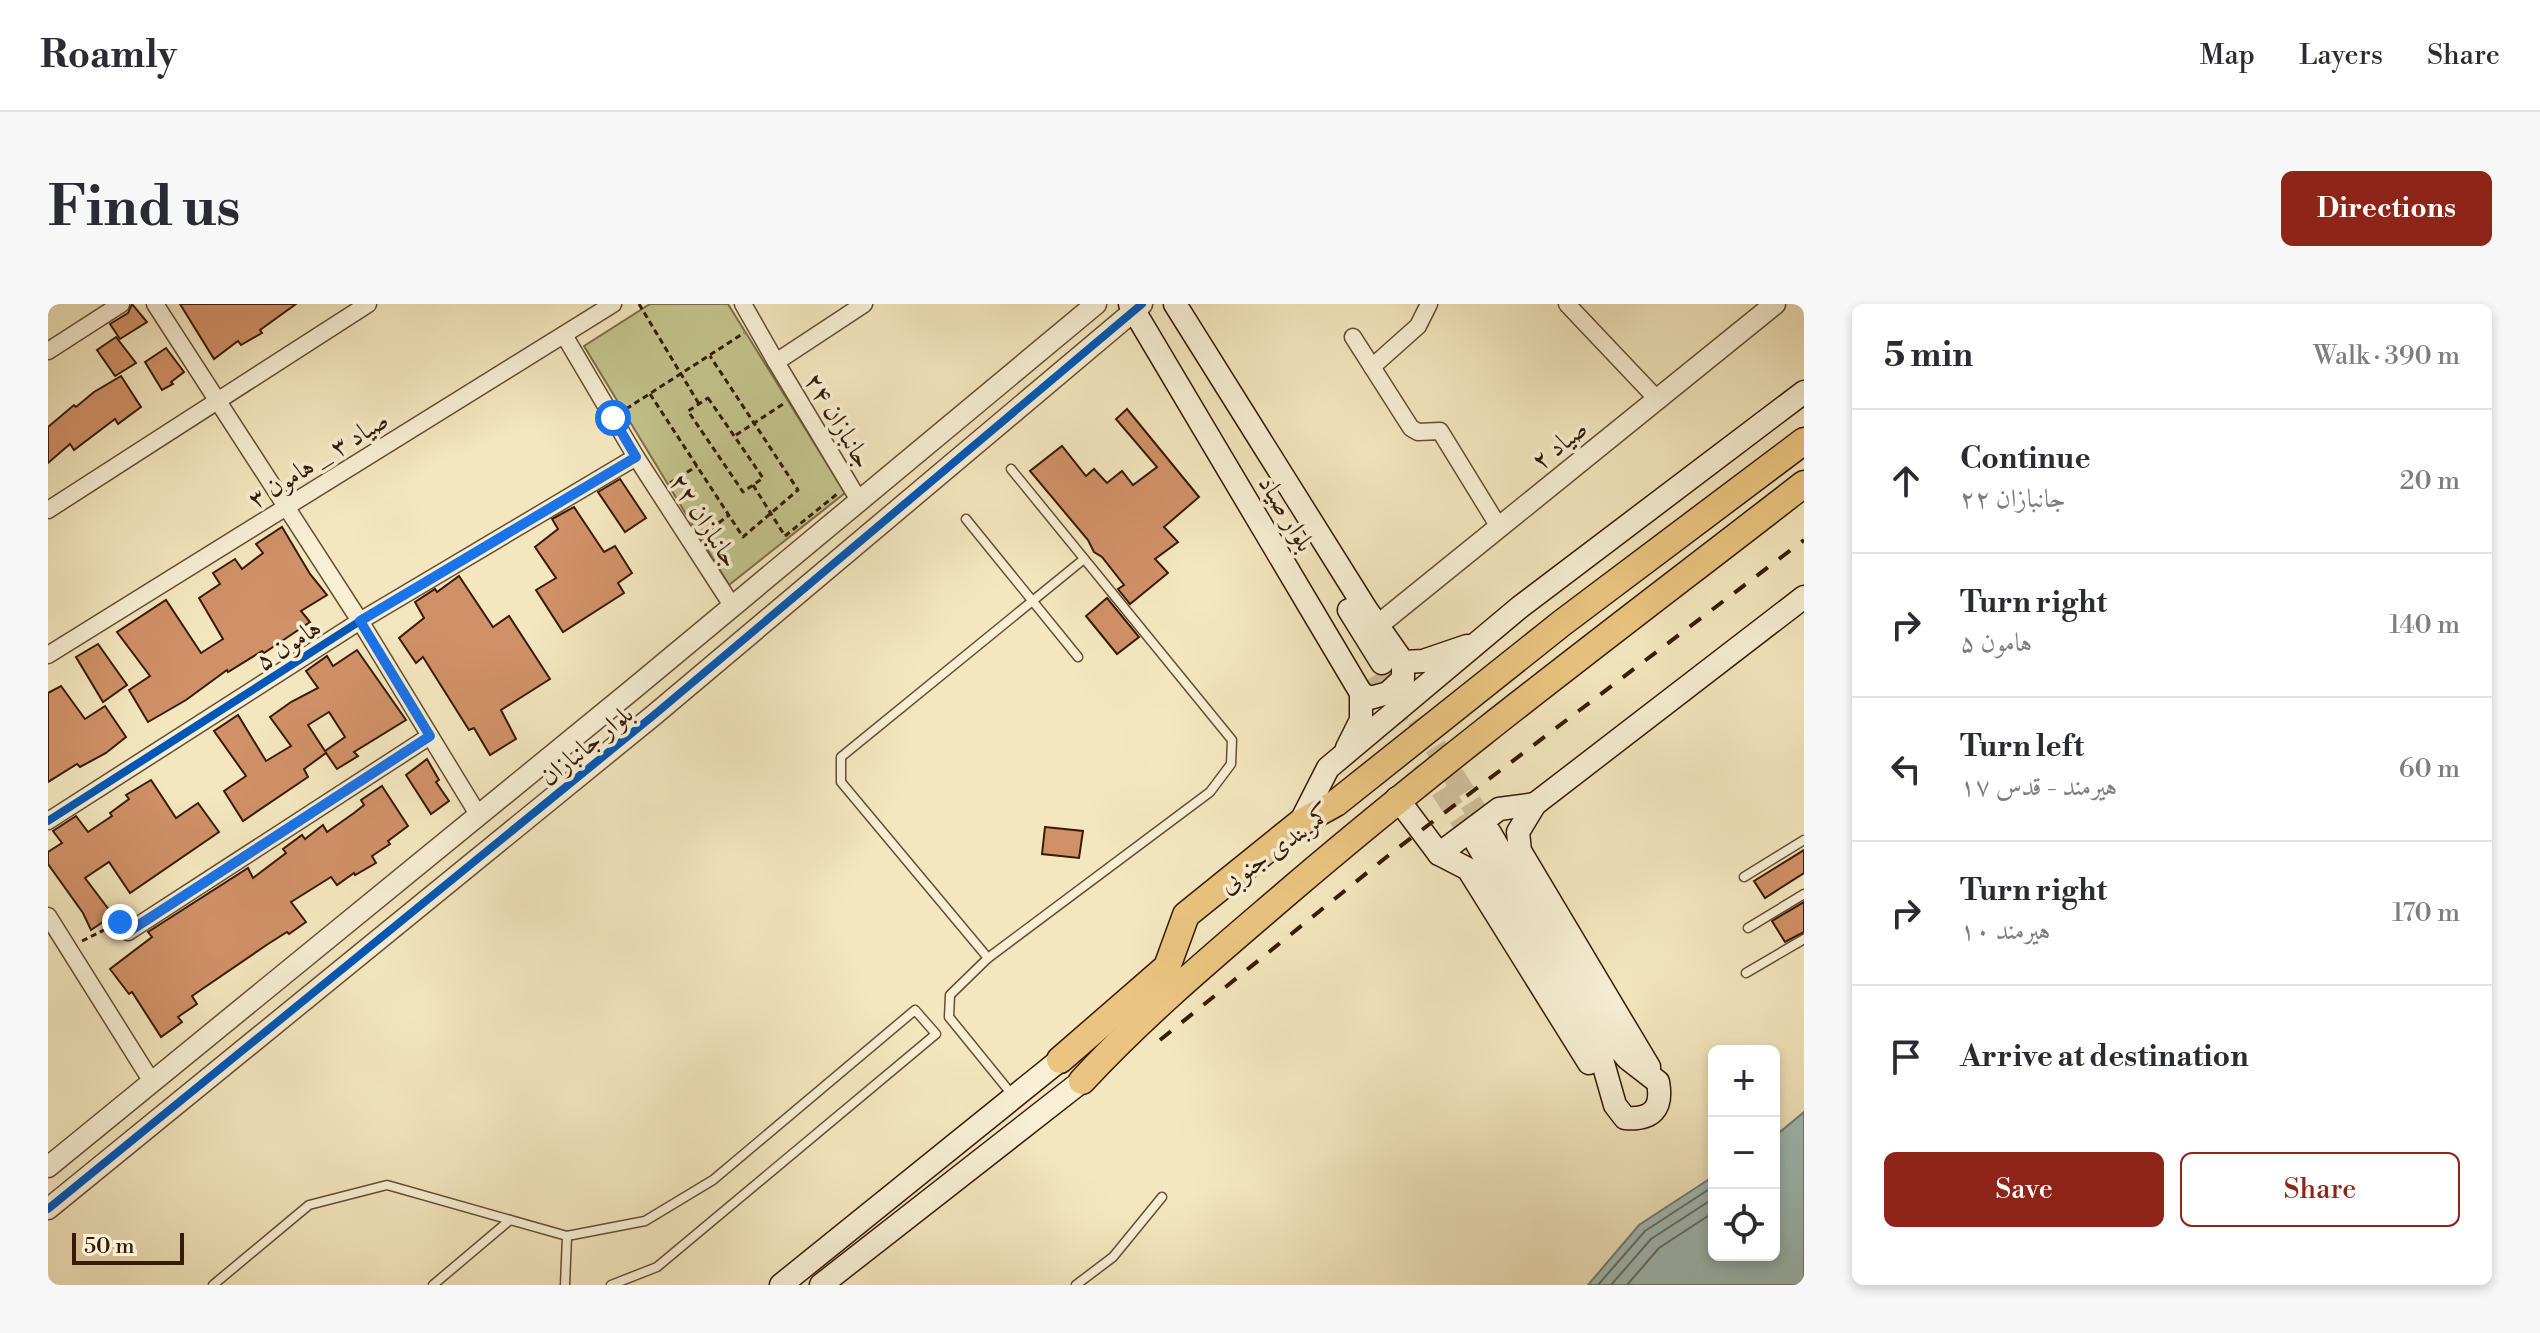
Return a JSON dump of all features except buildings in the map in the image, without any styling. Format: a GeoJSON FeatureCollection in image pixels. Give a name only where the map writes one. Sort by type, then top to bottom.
{"type":"FeatureCollection","features":[{"type":"Feature","properties":{"kind":"highway","name":"کمربندی جنوبی"},"geometry":{"type":"LineString","coordinates":[[1082,1081],[1120,1022],[1167,967],[1186,915],[1300,823],[1336,803],[1562,623],[1804,441]]}},
{"type":"Feature","properties":{"kind":"highway","name":"کمربندی جنوبی"},"geometry":{"type":"LineString","coordinates":[[1060,1060],[1120,1022],[1397,798],[1804,484]]}},
{"type":"Feature","properties":{"kind":"main road","name":"بلوار صیاد"},"geometry":{"type":"LineString","coordinates":[[1175,304],[1377,626],[1379,675]]}},
{"type":"Feature","properties":{"kind":"main road","name":"بلوار صیاد"},"geometry":{"type":"LineString","coordinates":[[1135,306],[1182,391],[1379,675]]}},
{"type":"Feature","properties":{"kind":"main road"},"geometry":{"type":"LineString","coordinates":[[1220,375],[1241,434],[1379,675]]}},
{"type":"Feature","properties":{"kind":"main road"},"geometry":{"type":"LineString","coordinates":[[1300,823],[1328,768],[1520,607],[1804,392]]}},
{"type":"Feature","properties":{"kind":"main road"},"geometry":{"type":"LineString","coordinates":[[1397,798],[1439,854],[1468,869],[1615,1105],[1625,1118],[1641,1119],[1655,1110],[1660,1097],[1658,1082],[1520,851],[1518,832],[1535,804],[1804,597]]}},
{"type":"Feature","properties":{"kind":"main road"},"geometry":{"type":"LineString","coordinates":[[1379,675],[1479,642]]}},
{"type":"Feature","properties":{"kind":"main road"},"geometry":{"type":"LineString","coordinates":[[1343,756],[1379,675]]}},
{"type":"Feature","properties":{"kind":"main road"},"geometry":{"type":"LineString","coordinates":[[1439,854],[1499,809],[1535,804]]}},
{"type":"Feature","properties":{"kind":"main road"},"geometry":{"type":"LineString","coordinates":[[1615,1105],[1601,1056],[1484,839],[1606,1033],[1627,1058],[1658,1082]]}},
{"type":"Feature","properties":{"kind":"main road","name":"کمربندی جنوبی"},"geometry":{"type":"LineString","coordinates":[[781,1285],[1060,1060]]}},
{"type":"Feature","properties":{"kind":"main road","name":"کمربندی جنوبی"},"geometry":{"type":"LineString","coordinates":[[821,1285],[1082,1081]]}},
{"type":"Feature","properties":{"kind":"main road"},"geometry":{"type":"LineString","coordinates":[[1014,1097],[1032,1120]]}},
{"type":"Feature","properties":{"kind":"main road"},"geometry":{"type":"LineString","coordinates":[[905,1185],[921,1205]]}},
{"type":"Feature","properties":{"kind":"street"},"geometry":{"type":"LineString","coordinates":[[48,351],[121,304]]}},
{"type":"Feature","properties":{"kind":"street"},"geometry":{"type":"LineString","coordinates":[[155,304],[360,621],[479,816]]}},
{"type":"Feature","properties":{"kind":"street"},"geometry":{"type":"LineString","coordinates":[[48,510],[368,304]]}},
{"type":"Feature","properties":{"kind":"street","name":"صیاد ۳ _ هامون ۳"},"geometry":{"type":"LineString","coordinates":[[48,655],[613,304]]}},
{"type":"Feature","properties":{"kind":"street","name":"جانبازان ۲۴"},"geometry":{"type":"LineString","coordinates":[[743,304],[854,493]]}},
{"type":"Feature","properties":{"kind":"street"},"geometry":{"type":"LineString","coordinates":[[776,362],[864,304]]}},
{"type":"Feature","properties":{"kind":"street","name":"بلوار جانبازان"},"geometry":{"type":"LineString","coordinates":[[48,1167],[733,607],[796,554],[854,493],[962,416],[1096,304]]}},
{"type":"Feature","properties":{"kind":"street"},"geometry":{"type":"LineString","coordinates":[[1372,367],[1418,326],[1429,304]]}},
{"type":"Feature","properties":{"kind":"street"},"geometry":{"type":"LineString","coordinates":[[1567,304],[1657,399]]}},
{"type":"Feature","properties":{"kind":"street","name":"صیاد ۲"},"geometry":{"type":"LineString","coordinates":[[1377,626],[1775,304]]}},
{"type":"Feature","properties":{"kind":"street","name":"بلوار جانبازان"},"geometry":{"type":"LineString","coordinates":[[48,1209],[654,715],[982,440],[1135,306]]}},
{"type":"Feature","properties":{"kind":"street","name":"جانبازان ۲۲"},"geometry":{"type":"LineString","coordinates":[[564,335],[636,457],[733,607]]}},
{"type":"Feature","properties":{"kind":"street"},"geometry":{"type":"LineString","coordinates":[[1353,337],[1411,428],[1418,432],[1440,431],[1499,527]]}},
{"type":"Feature","properties":{"kind":"street"},"geometry":{"type":"LineString","coordinates":[[962,416],[982,440]]}},
{"type":"Feature","properties":{"kind":"street","name":"هامون ۵"},"geometry":{"type":"LineString","coordinates":[[48,821],[360,621],[636,457]]}},
{"type":"Feature","properties":{"kind":"street"},"geometry":{"type":"LineString","coordinates":[[632,690],[654,715]]}},
{"type":"Feature","properties":{"kind":"street"},"geometry":{"type":"LineString","coordinates":[[128,932],[430,736]]}},
{"type":"Feature","properties":{"kind":"street"},"geometry":{"type":"LineString","coordinates":[[48,916],[152,1082]]}},
{"type":"Feature","properties":{"kind":"lane"},"geometry":{"type":"LineString","coordinates":[[1011,469],[1232,740],[1231,764],[1210,792],[988,958],[950,995],[948,1006],[952,1020],[1014,1097]]}},
{"type":"Feature","properties":{"kind":"lane"},"geometry":{"type":"LineString","coordinates":[[966,519],[1078,657]]}},
{"type":"Feature","properties":{"kind":"lane"},"geometry":{"type":"LineString","coordinates":[[988,958],[841,782],[841,757],[1084,559]]}},
{"type":"Feature","properties":{"kind":"lane"},"geometry":{"type":"LineString","coordinates":[[1744,877],[1804,840]]}},
{"type":"Feature","properties":{"kind":"lane"},"geometry":{"type":"LineString","coordinates":[[1748,928],[1804,894]]}},
{"type":"Feature","properties":{"kind":"lane"},"geometry":{"type":"LineString","coordinates":[[1746,973],[1804,939]]}},
{"type":"Feature","properties":{"kind":"lane"},"geometry":{"type":"LineString","coordinates":[[213,1285],[309,1205],[387,1185],[567,1236],[645,1221],[713,1180],[915,1010],[936,1034]]}},
{"type":"Feature","properties":{"kind":"lane"},"geometry":{"type":"LineString","coordinates":[[611,1285],[657,1267],[952,1020]]}},
{"type":"Feature","properties":{"kind":"lane"},"geometry":{"type":"LineString","coordinates":[[1076,1285],[1113,1257],[1162,1197]]}},
{"type":"Feature","properties":{"kind":"lane"},"geometry":{"type":"LineString","coordinates":[[433,1285],[510,1220]]}},
{"type":"Feature","properties":{"kind":"lane"},"geometry":{"type":"LineString","coordinates":[[565,1285],[567,1236]]}},
{"type":"Feature","properties":{"kind":"path"},"geometry":{"type":"LineString","coordinates":[[639,304],[699,404]]}},
{"type":"Feature","properties":{"kind":"path"},"geometry":{"type":"LineString","coordinates":[[613,418],[756,326]]}},
{"type":"Feature","properties":{"kind":"path"},"geometry":{"type":"LineString","coordinates":[[650,394],[743,537],[798,490],[710,356]]}},
{"type":"Feature","properties":{"kind":"path"},"geometry":{"type":"LineString","coordinates":[[734,436],[796,395]]}},
{"type":"Feature","properties":{"kind":"path"},"geometry":{"type":"LineString","coordinates":[[708,398],[763,478],[743,492],[688,411],[699,404],[708,398]]}},
{"type":"Feature","properties":{"kind":"path"},"geometry":{"type":"LineString","coordinates":[[658,491],[697,466]]}},
{"type":"Feature","properties":{"kind":"path"},"geometry":{"type":"LineString","coordinates":[[753,485],[796,554]]}},
{"type":"Feature","properties":{"kind":"path"},"geometry":{"type":"LineString","coordinates":[[785,536],[854,493]]}},
{"type":"Feature","properties":{"kind":"path"},"geometry":{"type":"LineString","coordinates":[[692,544],[729,515]]}},
{"type":"Feature","properties":{"kind":"path"},"geometry":{"type":"LineString","coordinates":[[69,948],[120,922],[128,932]]}},
{"type":"Feature","properties":{"kind":"green space"},"geometry":{"type":"Polygon","coordinates":[[[650,304],[728,304],[845,493],[729,585],[584,346],[650,304]]]}},
{"type":"Feature","properties":{"kind":"water"},"geometry":{"type":"Polygon","coordinates":[[[1804,1112],[1804,1285],[1588,1285],[1639,1225],[1708,1180],[1708,1261],[1780,1261],[1780,1132],[1804,1112]]]}},
{"type":"Feature","properties":{"kind":"tunnel"},"geometry":{"type":"LineString","coordinates":[[1382,663],[1490,833]]}},
{"type":"Feature","properties":{"kind":"tunnel"},"geometry":{"type":"LineString","coordinates":[[1369,679],[1477,844]]}},
{"type":"Feature","properties":{"kind":"railway"},"geometry":{"type":"LineString","coordinates":[[1160,1040],[1394,851],[1804,540]]}},
{"type":"Feature","properties":{"kind":"cycle path"},"geometry":{"type":"LineString","coordinates":[[48,1209],[654,715],[1142,304]]}},
{"type":"Feature","properties":{"kind":"cycle path"},"geometry":{"type":"LineString","coordinates":[[48,821],[360,621],[636,457]]}},
{"type":"Feature","properties":{"kind":"route"},"geometry":{"type":"LineString","coordinates":[[120,922],[128,932],[430,736],[360,621],[636,457],[613,418]]}}]}
